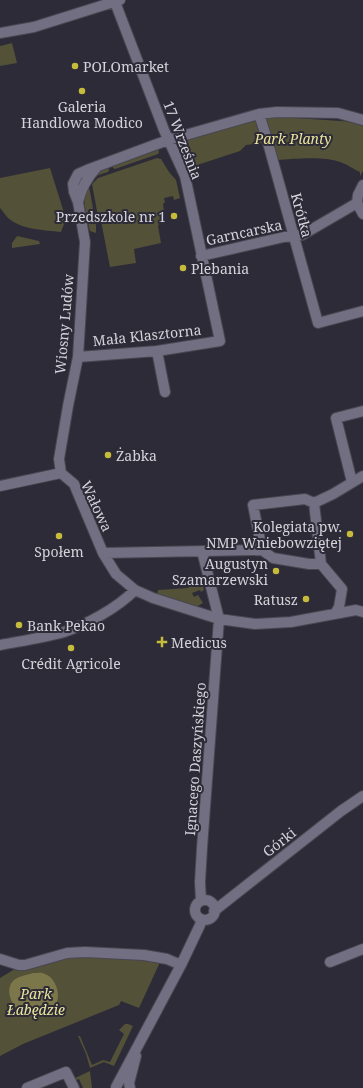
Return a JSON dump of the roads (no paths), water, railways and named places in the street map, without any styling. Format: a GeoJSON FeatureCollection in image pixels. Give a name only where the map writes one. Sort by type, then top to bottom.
{"type":"FeatureCollection","features":[{"type":"Feature","properties":{"kind":"street"},"geometry":{"type":"LineString","coordinates":[[0,33],[40,25],[117,1]]}},
{"type":"Feature","properties":{"kind":"street","name":"17 Września"},"geometry":{"type":"LineString","coordinates":[[117,1],[168,140],[185,176],[220,341]]}},
{"type":"Feature","properties":{"kind":"street"},"geometry":{"type":"LineString","coordinates":[[168,140],[259,114],[277,112],[338,113],[363,120]]}},
{"type":"Feature","properties":{"kind":"street","name":"Krótka"},"geometry":{"type":"LineString","coordinates":[[259,114],[318,323],[363,311]]}},
{"type":"Feature","properties":{"kind":"street","name":"Wiosny Ludów"},"geometry":{"type":"LineString","coordinates":[[61,473],[59,459],[78,357],[84,242],[78,202],[85,182],[98,166],[168,140]]}},
{"type":"Feature","properties":{"kind":"street"},"geometry":{"type":"LineString","coordinates":[[363,185],[356,203],[363,214]]}},
{"type":"Feature","properties":{"kind":"street","name":"Garncarska"},"geometry":{"type":"LineString","coordinates":[[201,256],[284,237],[302,235],[356,203]]}},
{"type":"Feature","properties":{"kind":"street","name":"Mała Klasztorna"},"geometry":{"type":"LineString","coordinates":[[78,357],[157,351],[220,341]]}},
{"type":"Feature","properties":{"kind":"street"},"geometry":{"type":"LineString","coordinates":[[157,351],[165,392]]}},
{"type":"Feature","properties":{"kind":"street"},"geometry":{"type":"LineString","coordinates":[[352,482],[336,418],[363,411]]}},
{"type":"Feature","properties":{"kind":"street"},"geometry":{"type":"LineString","coordinates":[[0,486],[61,473]]}},
{"type":"Feature","properties":{"kind":"street","name":"Wałowa"},"geometry":{"type":"LineString","coordinates":[[61,473],[74,484],[103,553],[116,574],[135,590],[153,598],[219,619],[255,624],[284,623],[356,610],[363,612]]}},
{"type":"Feature","properties":{"kind":"street"},"geometry":{"type":"LineString","coordinates":[[262,550],[253,505],[310,501],[333,494],[363,476]]}},
{"type":"Feature","properties":{"kind":"street"},"geometry":{"type":"LineString","coordinates":[[310,501],[321,564],[342,589],[339,607],[335,614]]}},
{"type":"Feature","properties":{"kind":"street"},"geometry":{"type":"LineString","coordinates":[[103,553],[262,550],[273,558],[309,564],[321,564]]}},
{"type":"Feature","properties":{"kind":"street","name":"Ignacego Daszyńskiego"},"geometry":{"type":"LineString","coordinates":[[201,901],[200,882],[202,848],[219,619],[202,551]]}},
{"type":"Feature","properties":{"kind":"street"},"geometry":{"type":"LineString","coordinates":[[0,645],[62,632],[77,627],[120,603],[135,590]]}},
{"type":"Feature","properties":{"kind":"street","name":"Górki"},"geometry":{"type":"LineString","coordinates":[[214,911],[341,811],[363,796]]}},
{"type":"Feature","properties":{"kind":"street"},"geometry":{"type":"LineString","coordinates":[[115,1087],[181,965],[200,925],[201,919],[195,911],[196,905],[204,900],[211,902],[214,911],[209,918],[201,919]]}},
{"type":"Feature","properties":{"kind":"street"},"geometry":{"type":"LineString","coordinates":[[330,962],[363,949]]}},
{"type":"Feature","properties":{"kind":"street"},"geometry":{"type":"LineString","coordinates":[[0,959],[19,965],[25,965],[67,953],[85,952],[144,955],[167,959],[181,965]]}},
{"type":"Feature","properties":{"kind":"street"},"geometry":{"type":"LineString","coordinates":[[115,1087],[124,1086],[129,1088],[138,1046]]}},
{"type":"Feature","properties":{"kind":"street"},"geometry":{"type":"LineString","coordinates":[[27,1088],[66,1072],[74,1088]]}},
{"type":"Feature","properties":{"kind":"place","name":"POLOmarket"},"geometry":{"type":"Point","coordinates":[75,66]}},
{"type":"Feature","properties":{"kind":"place","name":"Galeria Handlowa Modico"},"geometry":{"type":"Point","coordinates":[82,91]}},
{"type":"Feature","properties":{"kind":"place","name":"Przedszkole nr 1"},"geometry":{"type":"Point","coordinates":[174,216]}},
{"type":"Feature","properties":{"kind":"place","name":"Plebania"},"geometry":{"type":"Point","coordinates":[183,268]}},
{"type":"Feature","properties":{"kind":"place","name":"Żabka"},"geometry":{"type":"Point","coordinates":[108,455]}},
{"type":"Feature","properties":{"kind":"place","name":"Kolegiata pw. NMP Wniebowziętej"},"geometry":{"type":"Point","coordinates":[350,534]}},
{"type":"Feature","properties":{"kind":"place","name":"Społem"},"geometry":{"type":"Point","coordinates":[59,536]}},
{"type":"Feature","properties":{"kind":"place","name":"Augustyn Szamarzewski"},"geometry":{"type":"Point","coordinates":[276,571]}},
{"type":"Feature","properties":{"kind":"place","name":"Ratusz"},"geometry":{"type":"Point","coordinates":[306,599]}},
{"type":"Feature","properties":{"kind":"place","name":"Bank Pekao"},"geometry":{"type":"Point","coordinates":[19,625]}},
{"type":"Feature","properties":{"kind":"place","name":"Medicus"},"geometry":{"type":"Point","coordinates":[162,642]}},
{"type":"Feature","properties":{"kind":"place","name":"Crédit Agricole"},"geometry":{"type":"Point","coordinates":[71,648]}},
{"type":"Feature","properties":{"kind":"park label","name":"Park Planty"},"geometry":{"type":"Point","coordinates":[293,138]}},
{"type":"Feature","properties":{"kind":"park label","name":"Park Łabędzie"},"geometry":{"type":"Point","coordinates":[36,1002]}}]}
